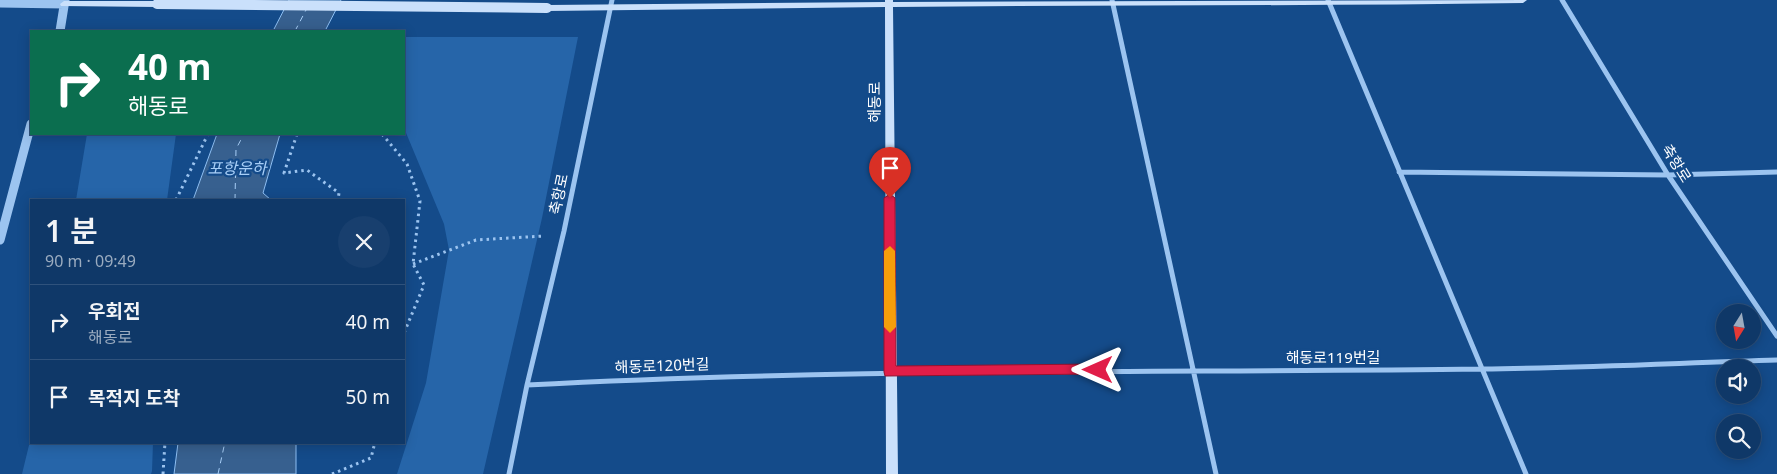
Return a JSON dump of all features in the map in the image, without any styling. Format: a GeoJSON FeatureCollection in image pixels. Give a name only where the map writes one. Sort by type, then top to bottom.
{"type":"FeatureCollection","features":[{"type":"Feature","properties":{"kind":"main road"},"geometry":{"type":"LineString","coordinates":[[65,2],[547,8],[611,4],[1523,0]]}},
{"type":"Feature","properties":{"kind":"main road","name":"해동로"},"geometry":{"type":"LineString","coordinates":[[889,3],[892,474]]}},
{"type":"Feature","properties":{"kind":"street","name":"축항로"},"geometry":{"type":"LineString","coordinates":[[1562,0],[1668,175],[1777,336]]}},
{"type":"Feature","properties":{"kind":"street"},"geometry":{"type":"LineString","coordinates":[[1112,1],[1216,474]]}},
{"type":"Feature","properties":{"kind":"street"},"geometry":{"type":"LineString","coordinates":[[1329,1],[1526,474]]}},
{"type":"Feature","properties":{"kind":"street"},"geometry":{"type":"LineString","coordinates":[[0,3],[65,2],[60,30]]}},
{"type":"Feature","properties":{"kind":"street","name":"축항로"},"geometry":{"type":"LineString","coordinates":[[527,385],[564,231],[611,4]]}},
{"type":"Feature","properties":{"kind":"street"},"geometry":{"type":"LineString","coordinates":[[0,240],[30,128]]}},
{"type":"Feature","properties":{"kind":"street"},"geometry":{"type":"LineString","coordinates":[[1399,172],[1668,175],[1777,172]]}},
{"type":"Feature","properties":{"kind":"street","name":"해동로119번길"},"geometry":{"type":"LineString","coordinates":[[890,372],[1483,369],[1777,360]]}},
{"type":"Feature","properties":{"kind":"street","name":"해동로120번길"},"geometry":{"type":"LineString","coordinates":[[527,385],[660,376],[890,372]]}},
{"type":"Feature","properties":{"kind":"street"},"geometry":{"type":"LineString","coordinates":[[509,474],[527,385]]}},
{"type":"Feature","properties":{"kind":"path"},"geometry":{"type":"LineString","coordinates":[[176,199],[208,135]]}},
{"type":"Feature","properties":{"kind":"path"},"geometry":{"type":"LineString","coordinates":[[297,135],[284,173],[307,170],[339,193],[338,199]]}},
{"type":"Feature","properties":{"kind":"path"},"geometry":{"type":"LineString","coordinates":[[383,135],[407,164],[420,201],[415,232],[413,264],[424,285],[405,331]]}},
{"type":"Feature","properties":{"kind":"path"},"geometry":{"type":"LineString","coordinates":[[413,264],[476,240],[540,237],[564,231]]}},
{"type":"Feature","properties":{"kind":"path"},"geometry":{"type":"LineString","coordinates":[[163,474],[165,444]]}},
{"type":"Feature","properties":{"kind":"path"},"geometry":{"type":"LineString","coordinates":[[332,474],[370,458],[374,444]]}},
{"type":"Feature","properties":{"kind":"shaded area"},"geometry":{"type":"Polygon","coordinates":[[[405,37],[578,37],[542,218],[483,474],[397,474],[426,383],[449,250],[444,224],[405,130],[405,37]]]}},
{"type":"Feature","properties":{"kind":"shaded area"},"geometry":{"type":"Polygon","coordinates":[[[87,135],[176,135],[167,199],[76,199],[87,135]]]}},
{"type":"Feature","properties":{"kind":"shaded area"},"geometry":{"type":"Polygon","coordinates":[[[30,441],[30,444],[153,444],[151,474],[22,474],[30,441]]]}},
{"type":"Feature","properties":{"kind":"water"},"geometry":{"type":"Polygon","coordinates":[[[289,0],[341,0],[326,30],[274,30],[289,0]]]}},
{"type":"Feature","properties":{"kind":"water","name":"포항운하"},"geometry":{"type":"Polygon","coordinates":[[[217,135],[280,135],[263,193],[270,199],[193,199],[217,135]]]}},
{"type":"Feature","properties":{"kind":"water"},"geometry":{"type":"Polygon","coordinates":[[[178,444],[296,444],[296,474],[174,474],[178,444]]]}},
{"type":"Feature","properties":{"kind":"ferry route"},"geometry":{"type":"LineString","coordinates":[[296,30],[306,10]]}},
{"type":"Feature","properties":{"kind":"ferry route"},"geometry":{"type":"LineString","coordinates":[[235,199],[236,149],[243,135]]}},
{"type":"Feature","properties":{"kind":"ferry route"},"geometry":{"type":"LineString","coordinates":[[218,474],[225,444]]}},
{"type":"Feature","properties":{"kind":"slow traffic"},"geometry":{"type":"LineString","coordinates":[[890,251],[890,327]]}},
{"type":"Feature","properties":{"kind":"route"},"geometry":{"type":"LineString","coordinates":[[890,198],[890,372],[1098,370]]}}]}
